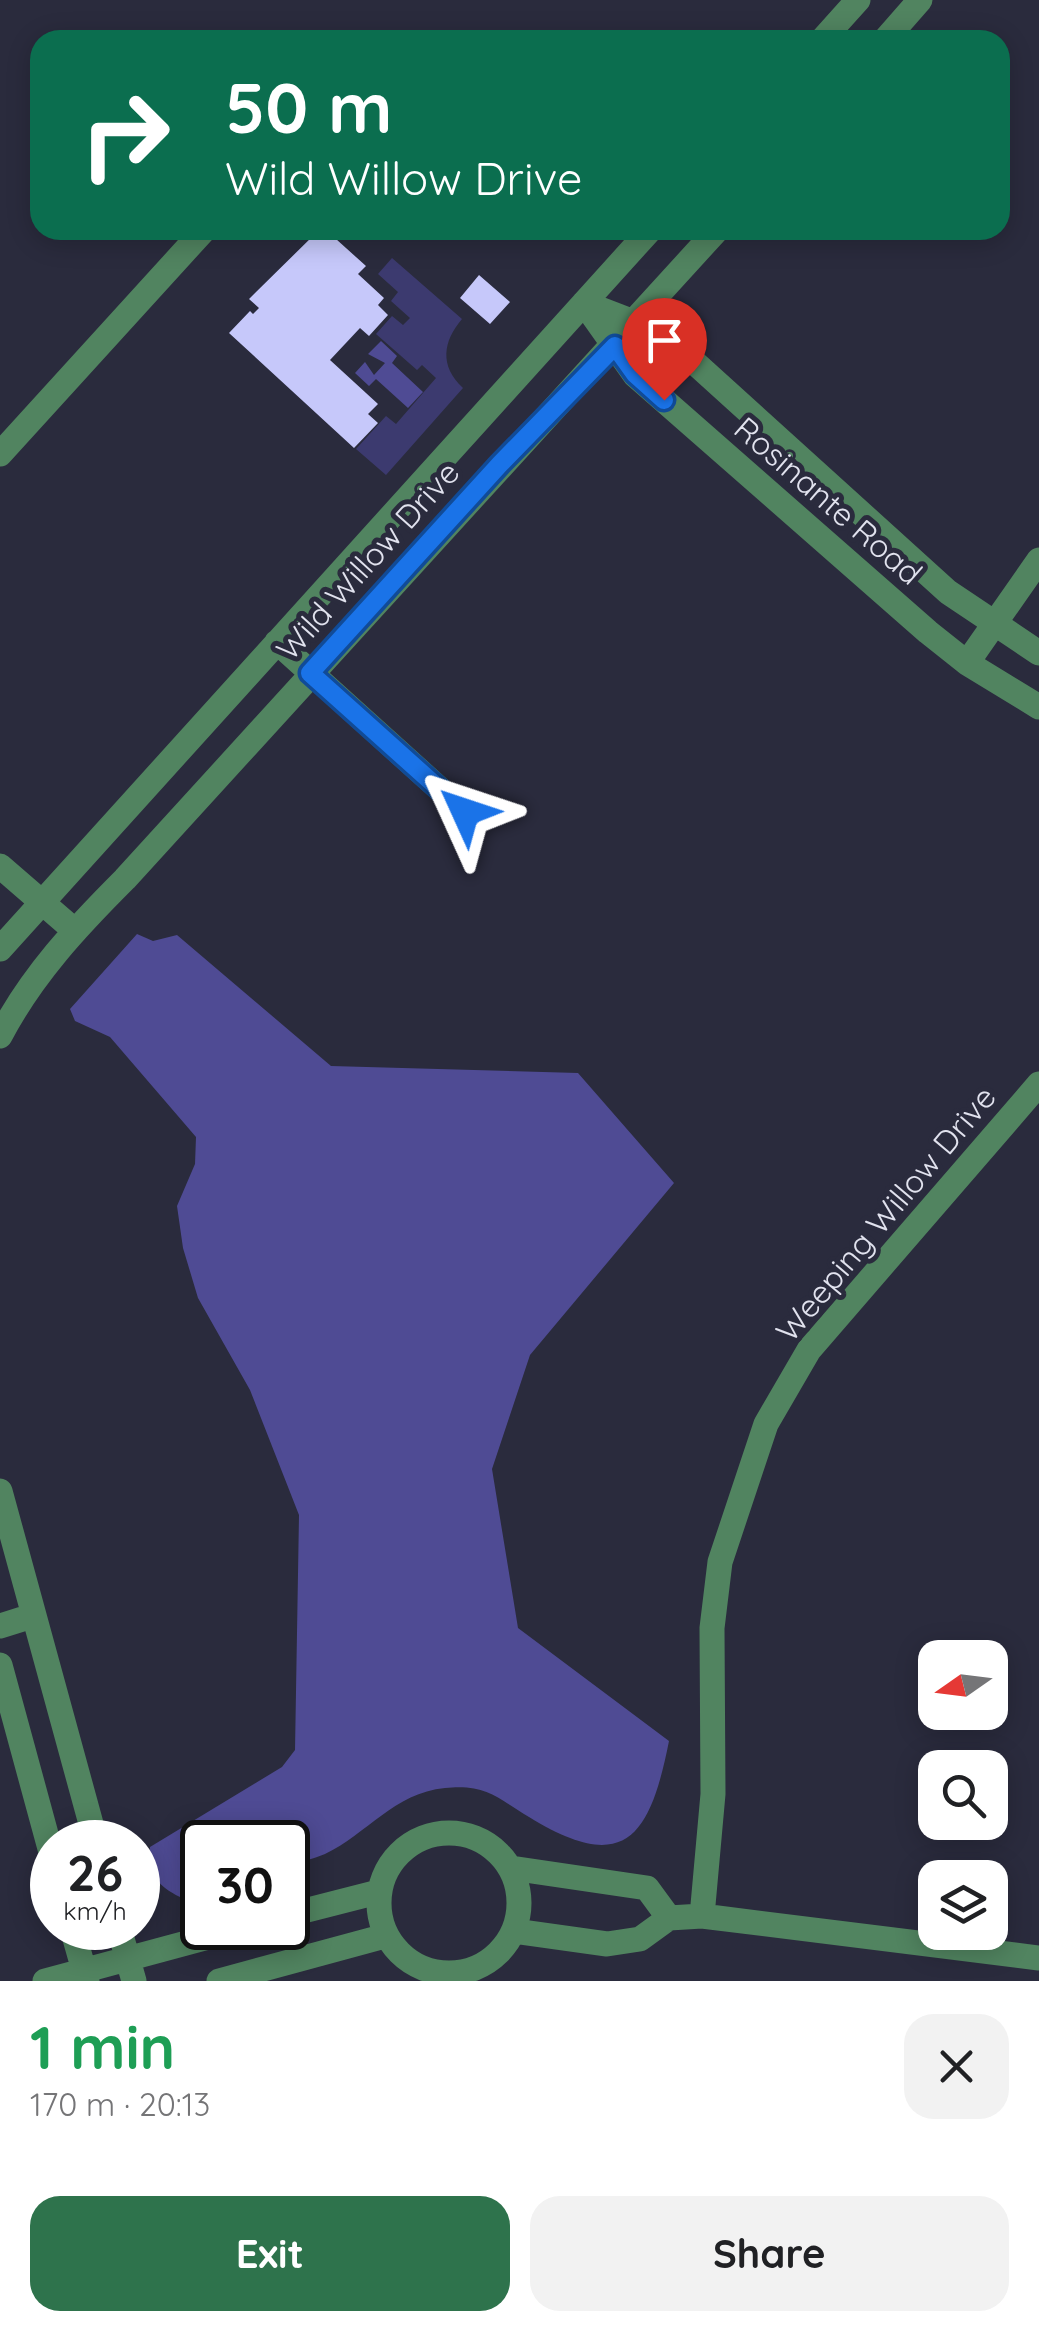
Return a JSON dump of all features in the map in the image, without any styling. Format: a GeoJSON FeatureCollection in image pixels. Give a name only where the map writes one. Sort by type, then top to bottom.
{"type":"FeatureCollection","features":[{"type":"Feature","properties":{"kind":"street"},"geometry":{"type":"LineString","coordinates":[[831,30],[858,0]]}},
{"type":"Feature","properties":{"kind":"street"},"geometry":{"type":"LineString","coordinates":[[893,30],[920,0]]}},
{"type":"Feature","properties":{"kind":"street"},"geometry":{"type":"LineString","coordinates":[[0,454],[195,240]]}},
{"type":"Feature","properties":{"kind":"street","name":"Wild Willow Drive"},"geometry":{"type":"LineString","coordinates":[[2,940],[641,240]]}},
{"type":"Feature","properties":{"kind":"street","name":"Wild Willow Drive"},"geometry":{"type":"LineString","coordinates":[[0,1036],[40,970],[74,930],[125,879],[500,464],[615,346],[708,240]]}},
{"type":"Feature","properties":{"kind":"street","name":"Rosinante Road"},"geometry":{"type":"LineString","coordinates":[[584,303],[662,334],[948,592],[1039,653]]}},
{"type":"Feature","properties":{"kind":"street","name":"Rosinante Road"},"geometry":{"type":"LineString","coordinates":[[584,303],[635,374],[967,663],[1039,707]]}},
{"type":"Feature","properties":{"kind":"street"},"geometry":{"type":"LineString","coordinates":[[967,663],[1039,560]]}},
{"type":"Feature","properties":{"kind":"street"},"geometry":{"type":"LineString","coordinates":[[277,642],[465,812]]}},
{"type":"Feature","properties":{"kind":"street"},"geometry":{"type":"LineString","coordinates":[[0,866],[74,930]]}},
{"type":"Feature","properties":{"kind":"street"},"geometry":{"type":"LineString","coordinates":[[2,940],[40,970]]}},
{"type":"Feature","properties":{"kind":"street","name":"Weeping Willow Drive"},"geometry":{"type":"LineString","coordinates":[[702,1916],[713,1794],[712,1628],[720,1562],[766,1424],[808,1350],[1039,1084]]}},
{"type":"Feature","properties":{"kind":"street"},"geometry":{"type":"LineString","coordinates":[[0,1491],[90,1820]]}},
{"type":"Feature","properties":{"kind":"street"},"geometry":{"type":"LineString","coordinates":[[0,1626],[32,1616]]}},
{"type":"Feature","properties":{"kind":"street"},"geometry":{"type":"LineString","coordinates":[[0,1665],[42,1820]]}},
{"type":"Feature","properties":{"kind":"street"},"geometry":{"type":"LineString","coordinates":[[449,1832],[474,1836],[495,1848],[512,1868],[520,1899],[514,1931],[487,1963],[446,1974],[422,1968],[400,1955],[385,1936],[378,1892],[393,1859],[412,1843],[449,1832]]}},
{"type":"Feature","properties":{"kind":"street"},"geometry":{"type":"LineString","coordinates":[[512,1868],[648,1888],[670,1918]]}},
{"type":"Feature","properties":{"kind":"street"},"geometry":{"type":"LineString","coordinates":[[310,1910],[378,1892]]}},
{"type":"Feature","properties":{"kind":"street"},"geometry":{"type":"LineString","coordinates":[[514,1931],[607,1944],[640,1940],[670,1918],[702,1916],[1039,1958]]}},
{"type":"Feature","properties":{"kind":"street"},"geometry":{"type":"LineString","coordinates":[[220,1981],[385,1936]]}},
{"type":"Feature","properties":{"kind":"street"},"geometry":{"type":"LineString","coordinates":[[78,1950],[85,1976]]}},
{"type":"Feature","properties":{"kind":"street"},"geometry":{"type":"LineString","coordinates":[[46,1981],[131,1969],[182,1950]]}},
{"type":"Feature","properties":{"kind":"shaded area"},"geometry":{"type":"Polygon","coordinates":[[[392,258],[462,319],[446,354],[450,371],[463,388],[386,475],[356,449],[386,416],[396,424],[436,378],[422,365],[417,370],[376,334],[392,316],[403,325],[410,318],[391,301],[398,292],[378,274],[392,258]]]}},
{"type":"Feature","properties":{"kind":"shaded area"},"geometry":{"type":"Polygon","coordinates":[[[381,341],[397,356],[392,363],[423,392],[408,408],[376,379],[369,386],[355,373],[365,362],[374,375],[385,363],[368,354],[381,341]]]}},
{"type":"Feature","properties":{"kind":"shaded area"},"geometry":{"type":"Polygon","coordinates":[[[137,934],[153,941],[177,935],[331,1066],[578,1073],[674,1183],[530,1355],[492,1469],[518,1628],[669,1741],[653,1802],[642,1823],[628,1837],[610,1844],[589,1844],[562,1835],[490,1794],[471,1788],[427,1791],[411,1798],[340,1846],[310,1859],[310,1820],[195,1820],[282,1767],[295,1750],[299,1515],[250,1390],[198,1298],[183,1248],[177,1206],[195,1164],[196,1137],[110,1037],[75,1021],[70,1009],[137,934]]]}},
{"type":"Feature","properties":{"kind":"shaded area"},"geometry":{"type":"Polygon","coordinates":[[[180,1829],[180,1897],[160,1882],[160,1841],[180,1829]]]}},
{"type":"Feature","properties":{"kind":"building"},"geometry":{"type":"Polygon","coordinates":[[[309,240],[337,240],[366,266],[358,274],[384,298],[378,305],[388,315],[369,336],[360,328],[330,360],[378,404],[368,414],[378,423],[354,448],[229,333],[250,311],[253,314],[259,308],[249,299],[309,240]]]}},
{"type":"Feature","properties":{"kind":"building"},"geometry":{"type":"Polygon","coordinates":[[[479,275],[510,302],[490,324],[460,298],[479,275]]]}},
{"type":"Feature","properties":{"kind":"route"},"geometry":{"type":"LineString","coordinates":[[465,812],[310,673],[500,464],[615,346],[635,374],[664,400]]}}]}
